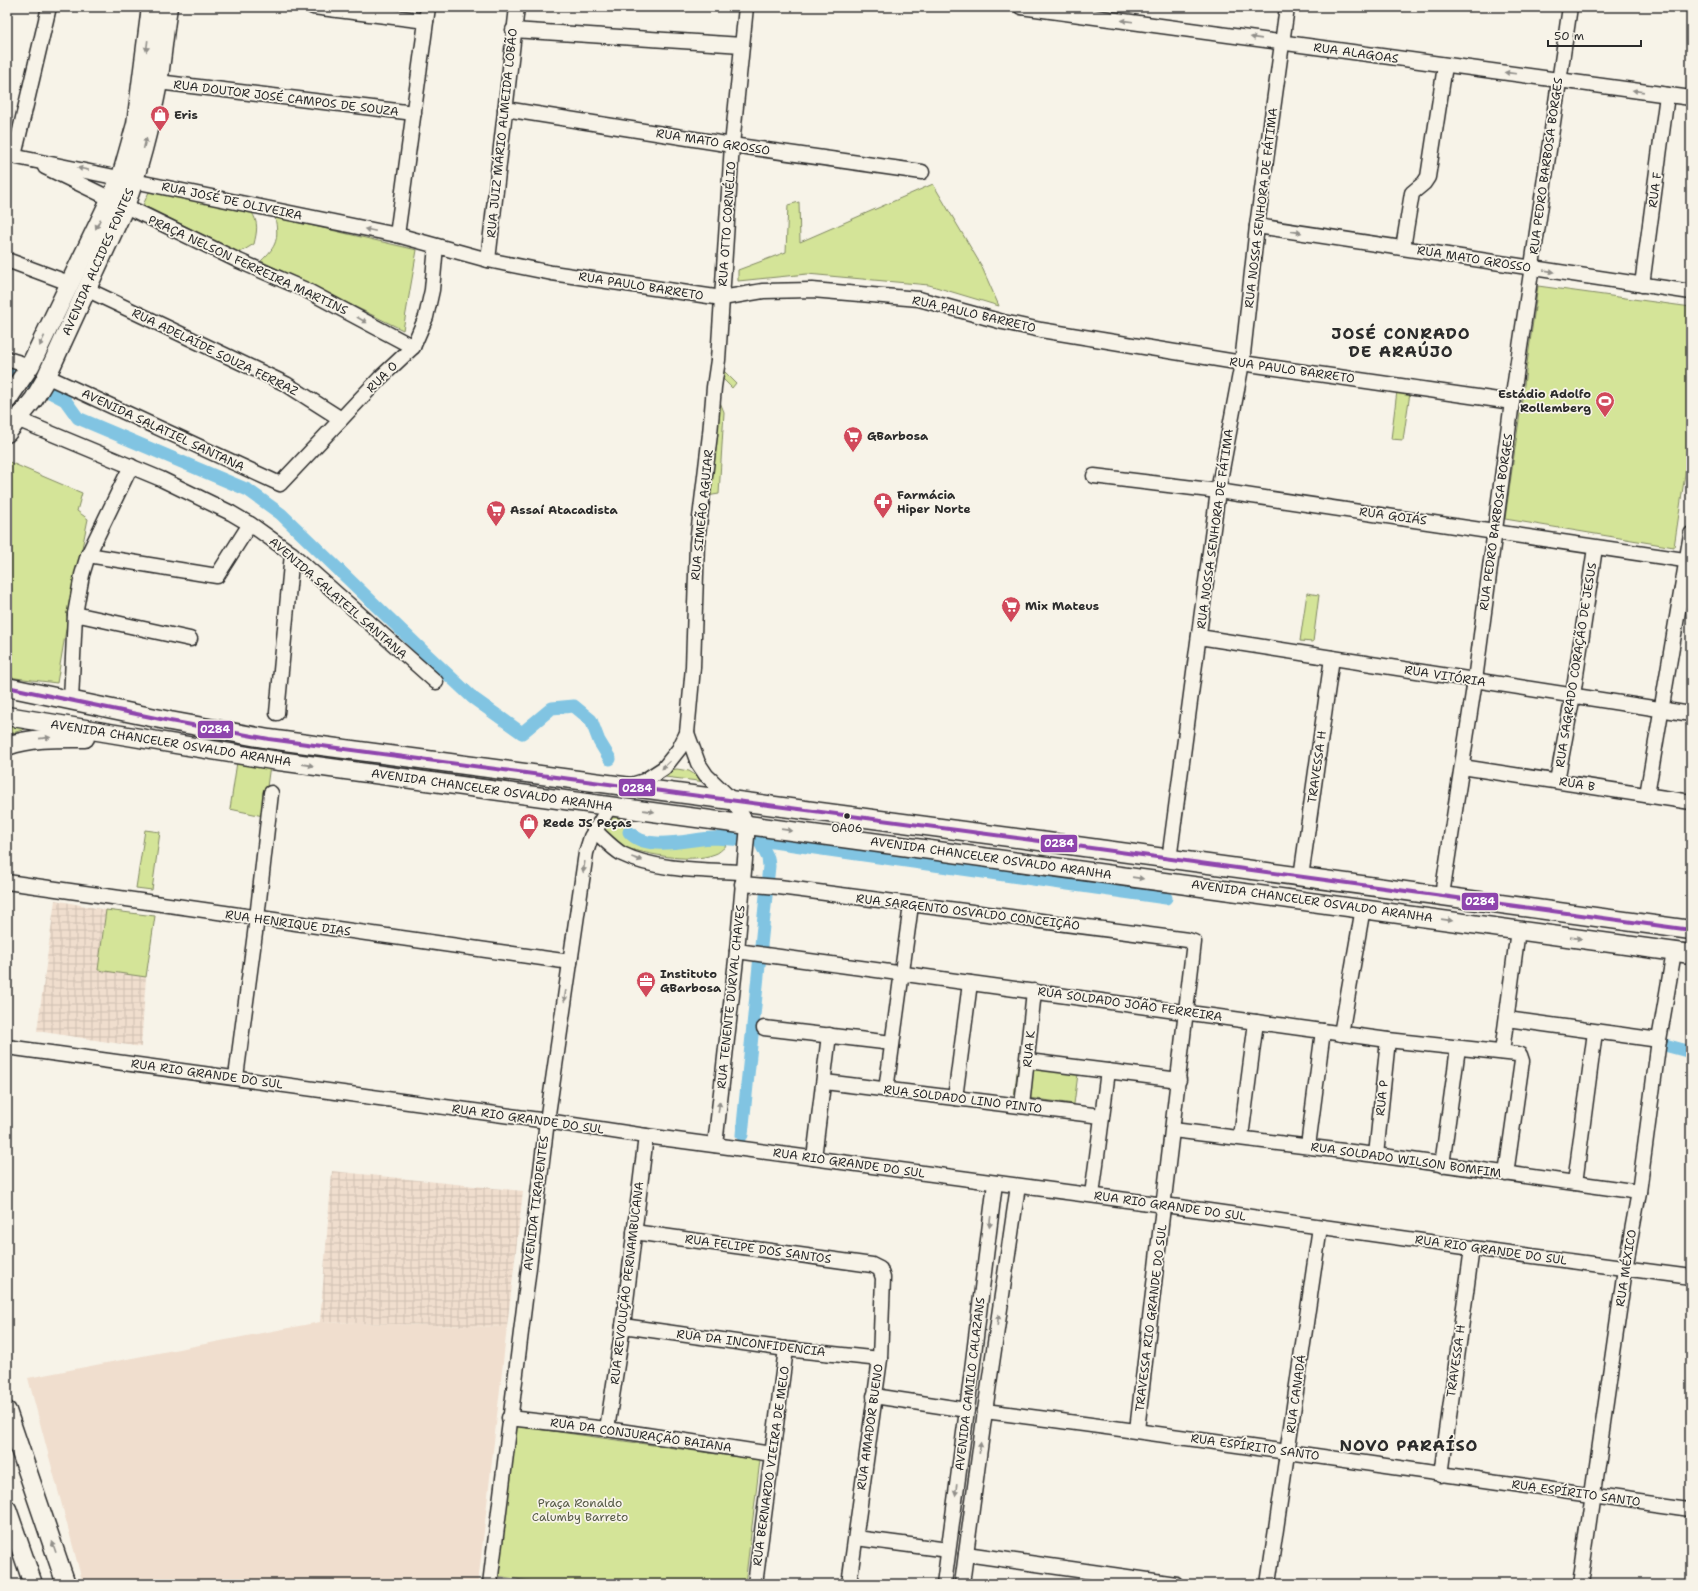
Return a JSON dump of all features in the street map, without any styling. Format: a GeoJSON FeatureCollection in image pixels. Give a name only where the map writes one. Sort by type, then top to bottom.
{"type":"FeatureCollection","features":[{"type":"Feature","properties":{"kind":"main road","name":"AVENIDA ALCIDES FONTES"},"geometry":{"type":"LineString","coordinates":[[128,179],[151,7]]}},
{"type":"Feature","properties":{"kind":"main road","name":"AVENIDA ALCIDES FONTES"},"geometry":{"type":"LineString","coordinates":[[7,433],[19,420],[34,399],[45,379],[86,289],[118,203],[145,142],[158,82],[168,7]]}},
{"type":"Feature","properties":{"kind":"main road","name":"AVENIDA ALCIDES FONTES"},"geometry":{"type":"LineString","coordinates":[[11,395],[27,370],[69,283],[118,203]]}},
{"type":"Feature","properties":{"kind":"main road","name":"AVENIDA CHANCELER OSVALDO ARANHA"},"geometry":{"type":"LineString","coordinates":[[7,687],[170,721],[269,739],[1169,860],[1442,895],[1691,930]]}},
{"type":"Feature","properties":{"kind":"main road","name":"AVENIDA CHANCELER OSVALDO ARANHA"},"geometry":{"type":"LineString","coordinates":[[7,716],[274,760],[610,806],[748,829],[1363,908],[1683,953]]}},
{"type":"Feature","properties":{"kind":"main road"},"geometry":{"type":"LineString","coordinates":[[7,746],[22,741],[53,738],[98,738],[115,734]]}},
{"type":"Feature","properties":{"kind":"main road"},"geometry":{"type":"LineString","coordinates":[[7,1411],[66,1584]]}},
{"type":"Feature","properties":{"kind":"main road"},"geometry":{"type":"LineString","coordinates":[[7,1509],[33,1584]]}},
{"type":"Feature","properties":{"kind":"street"},"geometry":{"type":"LineString","coordinates":[[11,156],[49,7]]}},
{"type":"Feature","properties":{"kind":"street"},"geometry":{"type":"LineString","coordinates":[[313,7],[427,14],[397,236]]}},
{"type":"Feature","properties":{"kind":"street","name":"RUA JUIZ MÁRIO ALMEIDA LOBÃO"},"geometry":{"type":"LineString","coordinates":[[488,260],[513,30],[517,7]]}},
{"type":"Feature","properties":{"kind":"street","name":"RUA OTTO CORNÉLIO"},"geometry":{"type":"LineString","coordinates":[[722,298],[732,145],[746,7]]}},
{"type":"Feature","properties":{"kind":"street","name":"RUA ALAGOAS"},"geometry":{"type":"LineString","coordinates":[[1021,7],[1282,42],[1445,66],[1559,79],[1691,98]]}},
{"type":"Feature","properties":{"kind":"street","name":"RUA NOSSA SENHORA DE FÁTIMA"},"geometry":{"type":"LineString","coordinates":[[1169,860],[1218,491],[1242,363],[1257,226],[1287,7]]}},
{"type":"Feature","properties":{"kind":"street","name":"RUA PEDRO BARBOSA BORGES"},"geometry":{"type":"LineString","coordinates":[[1442,895],[1475,680],[1512,402],[1570,7]]}},
{"type":"Feature","properties":{"kind":"street"},"geometry":{"type":"LineString","coordinates":[[513,30],[742,45]]}},
{"type":"Feature","properties":{"kind":"street"},"geometry":{"type":"LineString","coordinates":[[1403,248],[1412,193],[1428,178],[1445,66]]}},
{"type":"Feature","properties":{"kind":"street","name":"RUA DOUTOR JOSÉ CAMPOS DE SOUZA"},"geometry":{"type":"LineString","coordinates":[[158,82],[414,114]]}},
{"type":"Feature","properties":{"kind":"street","name":"RUA F"},"geometry":{"type":"LineString","coordinates":[[1642,285],[1667,95]]}},
{"type":"Feature","properties":{"kind":"street","name":"RUA MATO GROSSO"},"geometry":{"type":"LineString","coordinates":[[505,109],[732,145],[922,172]]}},
{"type":"Feature","properties":{"kind":"street","name":"RUA JOSÉ DE OLIVEIRA"},"geometry":{"type":"LineString","coordinates":[[11,156],[128,179],[397,236],[436,246]]}},
{"type":"Feature","properties":{"kind":"street","name":"RUA JOSÉ DE OLIVEIRA"},"geometry":{"type":"LineString","coordinates":[[29,159],[118,203]]}},
{"type":"Feature","properties":{"kind":"street","name":"PRAÇA NELSON FERREIRA MARTINS"},"geometry":{"type":"LineString","coordinates":[[118,203],[239,261],[306,290],[413,347]]}},
{"type":"Feature","properties":{"kind":"street","name":"RUA MATO GROSSO"},"geometry":{"type":"LineString","coordinates":[[1257,226],[1691,292]]}},
{"type":"Feature","properties":{"kind":"street","name":"RUA PAULO BARRETO"},"geometry":{"type":"LineString","coordinates":[[436,246],[488,260],[552,272],[722,298],[763,291],[788,290],[812,290],[904,297],[1041,330],[1242,363],[1512,402]]}},
{"type":"Feature","properties":{"kind":"street","name":"RUA O"},"geometry":{"type":"LineString","coordinates":[[280,484],[380,378],[413,347],[426,317],[432,290],[436,246]]}},
{"type":"Feature","properties":{"kind":"street"},"geometry":{"type":"LineString","coordinates":[[7,260],[69,283]]}},
{"type":"Feature","properties":{"kind":"street","name":"RUA ADELAÍDE SOUZA FERRAZ"},"geometry":{"type":"LineString","coordinates":[[86,289],[286,384],[342,419]]}},
{"type":"Feature","properties":{"kind":"street","name":"RUA SIMEÃO AGUIAR"},"geometry":{"type":"LineString","coordinates":[[687,733],[693,666],[696,549],[718,360],[722,298]]}},
{"type":"Feature","properties":{"kind":"street"},"geometry":{"type":"LineString","coordinates":[[7,359],[27,370]]}},
{"type":"Feature","properties":{"kind":"street","name":"AVENIDA SALATIEL SANTANA"},"geometry":{"type":"LineString","coordinates":[[45,379],[280,484]]}},
{"type":"Feature","properties":{"kind":"street","name":"AVENIDA SALATEIL SANTANA"},"geometry":{"type":"LineString","coordinates":[[19,420],[131,466],[200,497],[250,524],[292,554],[436,682]]}},
{"type":"Feature","properties":{"kind":"street"},"geometry":{"type":"LineString","coordinates":[[71,700],[75,614],[79,587],[88,555],[131,466]]}},
{"type":"Feature","properties":{"kind":"street","name":"RUA GOIÁS"},"geometry":{"type":"LineString","coordinates":[[1094,476],[1218,491],[1689,561]]}},
{"type":"Feature","properties":{"kind":"street"},"geometry":{"type":"LineString","coordinates":[[88,555],[217,576],[250,524]]}},
{"type":"Feature","properties":{"kind":"street"},"geometry":{"type":"LineString","coordinates":[[1647,795],[1661,709],[1689,561],[1691,534]]}},
{"type":"Feature","properties":{"kind":"street","name":"RUA SAGRADO CORAÇÃO DE JESUS"},"geometry":{"type":"LineString","coordinates":[[1557,781],[1595,548]]}},
{"type":"Feature","properties":{"kind":"street"},"geometry":{"type":"LineString","coordinates":[[277,713],[292,554]]}},
{"type":"Feature","properties":{"kind":"street"},"geometry":{"type":"LineString","coordinates":[[75,614],[190,639]]}},
{"type":"Feature","properties":{"kind":"street","name":"RUA VITÓRIA"},"geometry":{"type":"LineString","coordinates":[[1199,637],[1691,714]]}},
{"type":"Feature","properties":{"kind":"street","name":"TRAVESSA H"},"geometry":{"type":"LineString","coordinates":[[1301,877],[1332,658]]}},
{"type":"Feature","properties":{"kind":"street"},"geometry":{"type":"LineString","coordinates":[[625,787],[644,781],[664,768],[679,750],[687,733]]}},
{"type":"Feature","properties":{"kind":"street"},"geometry":{"type":"LineString","coordinates":[[687,733],[698,763],[706,775],[733,801],[748,829]]}},
{"type":"Feature","properties":{"kind":"street","name":"RUA B"},"geometry":{"type":"LineString","coordinates":[[1462,767],[1691,802]]}},
{"type":"Feature","properties":{"kind":"street"},"geometry":{"type":"LineString","coordinates":[[236,1077],[257,918],[271,794]]}},
{"type":"Feature","properties":{"kind":"street","name":"AVENIDA TIRADENTES"},"geometry":{"type":"LineString","coordinates":[[490,1584],[509,1418],[547,1121],[586,852],[594,830],[610,806]]}},
{"type":"Feature","properties":{"kind":"street","name":"RUA TENENTE DURVAL CHAVES"},"geometry":{"type":"LineString","coordinates":[[715,1145],[737,951],[748,829]]}},
{"type":"Feature","properties":{"kind":"street","name":"RUA SARGENTO OSVALDO CONCEIÇÃO"},"geometry":{"type":"LineString","coordinates":[[594,830],[623,854],[651,864],[743,878],[762,885],[1193,941]]}},
{"type":"Feature","properties":{"kind":"street","name":"RUA HENRIQUE DIAS"},"geometry":{"type":"LineString","coordinates":[[7,882],[570,962]]}},
{"type":"Feature","properties":{"kind":"street"},"geometry":{"type":"LineString","coordinates":[[886,1090],[911,905]]}},
{"type":"Feature","properties":{"kind":"street"},"geometry":{"type":"LineString","coordinates":[[1341,1034],[1363,908]]}},
{"type":"Feature","properties":{"kind":"street"},"geometry":{"type":"LineString","coordinates":[[1502,1052],[1518,930]]}},
{"type":"Feature","properties":{"kind":"street","name":"TRAVESSA RIO GRANDE DO SUL"},"geometry":{"type":"LineString","coordinates":[[1137,1430],[1195,944],[1193,941]]}},
{"type":"Feature","properties":{"kind":"street","name":"RUA SOLDADO JOÃO FERREIRA"},"geometry":{"type":"LineString","coordinates":[[737,951],[1341,1034],[1517,1054],[1522,1058],[1522,1061],[1506,1174]]}},
{"type":"Feature","properties":{"kind":"street","name":"RUA MÉXICO"},"geometry":{"type":"LineString","coordinates":[[1580,1584],[1625,1269],[1639,1192],[1659,1040],[1683,953]]}},
{"type":"Feature","properties":{"kind":"street"},"geometry":{"type":"LineString","coordinates":[[955,1098],[970,983]]}},
{"type":"Feature","properties":{"kind":"street","name":"RUA K"},"geometry":{"type":"LineString","coordinates":[[1022,1106],[1028,1061],[1034,991]]}},
{"type":"Feature","properties":{"kind":"street"},"geometry":{"type":"LineString","coordinates":[[1507,1019],[1659,1040]]}},
{"type":"Feature","properties":{"kind":"street"},"geometry":{"type":"LineString","coordinates":[[1241,1137],[1256,1022]]}},
{"type":"Feature","properties":{"kind":"street"},"geometry":{"type":"LineString","coordinates":[[764,1028],[892,1043]]}},
{"type":"Feature","properties":{"kind":"street"},"geometry":{"type":"LineString","coordinates":[[1308,1146],[1323,1031]]}},
{"type":"Feature","properties":{"kind":"street"},"geometry":{"type":"LineString","coordinates":[[1575,1183],[1595,1032]]}},
{"type":"Feature","properties":{"kind":"street"},"geometry":{"type":"LineString","coordinates":[[814,1158],[825,1082],[829,1036]]}},
{"type":"Feature","properties":{"kind":"street","name":"RUA P"},"geometry":{"type":"LineString","coordinates":[[1376,1155],[1388,1040]]}},
{"type":"Feature","properties":{"kind":"street","name":"RUA RIO GRANDE DO SUL"},"geometry":{"type":"LineString","coordinates":[[7,1047],[236,1077],[646,1136],[1691,1277]]}},
{"type":"Feature","properties":{"kind":"street"},"geometry":{"type":"LineString","coordinates":[[1442,1165],[1458,1048]]}},
{"type":"Feature","properties":{"kind":"street"},"geometry":{"type":"LineString","coordinates":[[1028,1061],[1179,1080]]}},
{"type":"Feature","properties":{"kind":"street"},"geometry":{"type":"LineString","coordinates":[[1092,1195],[1108,1071]]}},
{"type":"Feature","properties":{"kind":"street","name":"RUA SOLDADO LINO PINTO"},"geometry":{"type":"LineString","coordinates":[[825,1082],[1101,1116]]}},
{"type":"Feature","properties":{"kind":"street","name":"RUA SOLDADO WILSON BOMFIM"},"geometry":{"type":"LineString","coordinates":[[1173,1130],[1241,1137],[1639,1192]]}},
{"type":"Feature","properties":{"kind":"street","name":"RUA REVOLUÇÃO PERNAMBUCANA"},"geometry":{"type":"LineString","coordinates":[[607,1430],[623,1326],[646,1136]]}},
{"type":"Feature","properties":{"kind":"street","name":"AVENIDA CAMILO CALAZANS"},"geometry":{"type":"LineString","coordinates":[[944,1584],[995,1183]]}},
{"type":"Feature","properties":{"kind":"street","name":"AVENIDA CAMILO CALAZANS"},"geometry":{"type":"LineString","coordinates":[[962,1584],[985,1411],[1018,1186]]}},
{"type":"Feature","properties":{"kind":"street","name":"RUA CANADÁ"},"geometry":{"type":"LineString","coordinates":[[1268,1584],[1320,1227]]}},
{"type":"Feature","properties":{"kind":"street","name":"RUA FELIPE DOS SANTOS"},"geometry":{"type":"LineString","coordinates":[[634,1232],[872,1266],[880,1269]]}},
{"type":"Feature","properties":{"kind":"street","name":"TRAVESSA H"},"geometry":{"type":"LineString","coordinates":[[1441,1475],[1472,1248]]}},
{"type":"Feature","properties":{"kind":"street","name":"RUA AMADOR BUENO"},"geometry":{"type":"LineString","coordinates":[[849,1584],[880,1359],[883,1278],[880,1269]]}},
{"type":"Feature","properties":{"kind":"street","name":"RUA DA INCONFIDENCIA"},"geometry":{"type":"LineString","coordinates":[[623,1326],[786,1349],[880,1359]]}},
{"type":"Feature","properties":{"kind":"street","name":"RUA BERNARDO VIEIRA DE MELO"},"geometry":{"type":"LineString","coordinates":[[755,1584],[786,1349]]}},
{"type":"Feature","properties":{"kind":"street"},"geometry":{"type":"LineString","coordinates":[[874,1396],[967,1410]]}},
{"type":"Feature","properties":{"kind":"street","name":"RUA ESPÍRITO SANTO"},"geometry":{"type":"LineString","coordinates":[[985,1411],[1137,1430],[1441,1475],[1691,1509]]}},
{"type":"Feature","properties":{"kind":"street","name":"RUA DA CONJURAÇÃO BAIANA"},"geometry":{"type":"LineString","coordinates":[[509,1418],[607,1430],[772,1454]]}},
{"type":"Feature","properties":{"kind":"street"},"geometry":{"type":"LineString","coordinates":[[856,1538],[948,1550]]}},
{"type":"Feature","properties":{"kind":"street"},"geometry":{"type":"LineString","coordinates":[[966,1554],[1176,1584]]}},
{"type":"Feature","properties":{"kind":"shaded area"},"geometry":{"type":"Polygon","coordinates":[[[55,900],[106,910],[98,970],[146,977],[141,1047],[37,1031],[55,900]]]}},
{"type":"Feature","properties":{"kind":"shaded area"},"geometry":{"type":"Polygon","coordinates":[[[332,1171],[523,1191],[507,1327],[320,1322],[332,1171]]]}},
{"type":"Feature","properties":{"kind":"shaded area"},"geometry":{"type":"Polygon","coordinates":[[[320,1322],[507,1327],[478,1584],[83,1584],[28,1378],[320,1322]]]}},
{"type":"Feature","properties":{"kind":"green space"},"geometry":{"type":"Polygon","coordinates":[[[933,184],[981,265],[999,306],[929,285],[807,274],[738,281],[738,270],[786,252],[788,205],[799,202],[800,242],[933,184]]]}},
{"type":"Feature","properties":{"kind":"green space"},"geometry":{"type":"Polygon","coordinates":[[[149,192],[251,211],[254,215],[257,227],[254,244],[239,253],[143,205],[149,192]]]}},
{"type":"Feature","properties":{"kind":"green space"},"geometry":{"type":"Polygon","coordinates":[[[275,217],[417,250],[403,330],[261,261],[276,242],[277,231],[275,217]]]}},
{"type":"Feature","properties":{"kind":"green space","name":"Estádio Adolfo Rollemberg"},"geometry":{"type":"Polygon","coordinates":[[[1538,286],[1691,307],[1691,434],[1674,547],[1505,519],[1538,286]]]}},
{"type":"Feature","properties":{"kind":"green space"},"geometry":{"type":"Polygon","coordinates":[[[721,368],[736,383],[732,388],[721,377],[721,368]]]}},
{"type":"Feature","properties":{"kind":"green space"},"geometry":{"type":"Polygon","coordinates":[[[1397,391],[1410,393],[1403,440],[1391,439],[1397,391]]]}},
{"type":"Feature","properties":{"kind":"green space"},"geometry":{"type":"Polygon","coordinates":[[[718,397],[724,412],[719,494],[707,496],[718,397]]]}},
{"type":"Feature","properties":{"kind":"green space"},"geometry":{"type":"Polygon","coordinates":[[[7,461],[82,493],[77,511],[88,519],[70,606],[57,683],[7,677],[7,609],[11,589],[7,576],[7,461]]]}},
{"type":"Feature","properties":{"kind":"green space"},"geometry":{"type":"Polygon","coordinates":[[[1307,593],[1319,595],[1313,642],[1300,641],[1307,593]]]}},
{"type":"Feature","properties":{"kind":"green space"},"geometry":{"type":"Polygon","coordinates":[[[7,726],[28,728],[7,735],[7,726]]]}},
{"type":"Feature","properties":{"kind":"green space"},"geometry":{"type":"Polygon","coordinates":[[[237,762],[270,765],[263,816],[230,809],[237,762]]]}},
{"type":"Feature","properties":{"kind":"green space"},"geometry":{"type":"Polygon","coordinates":[[[677,769],[689,771],[706,782],[657,776],[670,770],[677,769]]]}},
{"type":"Feature","properties":{"kind":"green space"},"geometry":{"type":"Polygon","coordinates":[[[606,816],[619,818],[623,822],[628,836],[638,845],[674,848],[719,841],[726,842],[725,847],[715,854],[704,857],[678,858],[613,845],[596,822],[606,816]]]}},
{"type":"Feature","properties":{"kind":"green space"},"geometry":{"type":"Polygon","coordinates":[[[145,830],[160,832],[152,890],[136,888],[145,830]]]}},
{"type":"Feature","properties":{"kind":"green space"},"geometry":{"type":"Polygon","coordinates":[[[106,910],[155,916],[146,977],[98,970],[106,910]]]}},
{"type":"Feature","properties":{"kind":"green space"},"geometry":{"type":"Polygon","coordinates":[[[1018,1065],[1078,1074],[1074,1104],[1014,1096],[1018,1065]]]}},
{"type":"Feature","properties":{"kind":"green space","name":"Praça Ronaldo Calumby Barreto"},"geometry":{"type":"Polygon","coordinates":[[[516,1426],[760,1460],[745,1584],[549,1584],[496,1576],[516,1426]]]}},
{"type":"Feature","properties":{"kind":"waterway"},"geometry":{"type":"LineString","coordinates":[[7,370],[65,400],[78,418],[248,490],[281,514],[473,698],[522,733],[552,708],[574,706],[591,720],[599,741],[610,759]]}},
{"type":"Feature","properties":{"kind":"waterway"},"geometry":{"type":"LineString","coordinates":[[629,832],[637,838],[647,842],[658,843],[715,838],[759,840],[1166,898]]}},
{"type":"Feature","properties":{"kind":"waterway"},"geometry":{"type":"LineString","coordinates":[[742,1135],[769,866],[768,858],[759,840]]}},
{"type":"Feature","properties":{"kind":"waterway"},"geometry":{"type":"LineString","coordinates":[[1661,1044],[1691,1052]]}},
{"type":"Feature","properties":{"kind":"transit line","name":"0284"},"geometry":{"type":"LineString","coordinates":[[7,687],[170,721],[269,739],[1047,842],[1691,930]]}},
{"type":"Feature","properties":{"kind":"place","name":"Eris"},"geometry":{"type":"Point","coordinates":[160,132]}},
{"type":"Feature","properties":{"kind":"place","name":"Estádio Adolfo Rollemberg"},"geometry":{"type":"Point","coordinates":[1605,418]}},
{"type":"Feature","properties":{"kind":"place","name":"GBarbosa"},"geometry":{"type":"Point","coordinates":[853,453]}},
{"type":"Feature","properties":{"kind":"place","name":"Farmácia Hiper Norte"},"geometry":{"type":"Point","coordinates":[883,519]}},
{"type":"Feature","properties":{"kind":"place","name":"Assaí Atacadista"},"geometry":{"type":"Point","coordinates":[496,527]}},
{"type":"Feature","properties":{"kind":"place","name":"Mix Mateus"},"geometry":{"type":"Point","coordinates":[1011,623]}},
{"type":"Feature","properties":{"kind":"place","name":"OA06"},"geometry":{"type":"Point","coordinates":[847,816]}},
{"type":"Feature","properties":{"kind":"place","name":"Rede JS Peças"},"geometry":{"type":"Point","coordinates":[529,840]}},
{"type":"Feature","properties":{"kind":"place","name":"Instituto GBarbosa"},"geometry":{"type":"Point","coordinates":[646,998]}},
{"type":"Feature","properties":{"kind":"district","name":"JOSÉ CONRADO DE ARAÚJO"},"geometry":{"type":"Point","coordinates":[1401,342]}},
{"type":"Feature","properties":{"kind":"district","name":"NOVO PARAÍSO"},"geometry":{"type":"Point","coordinates":[1409,1445]}}]}
